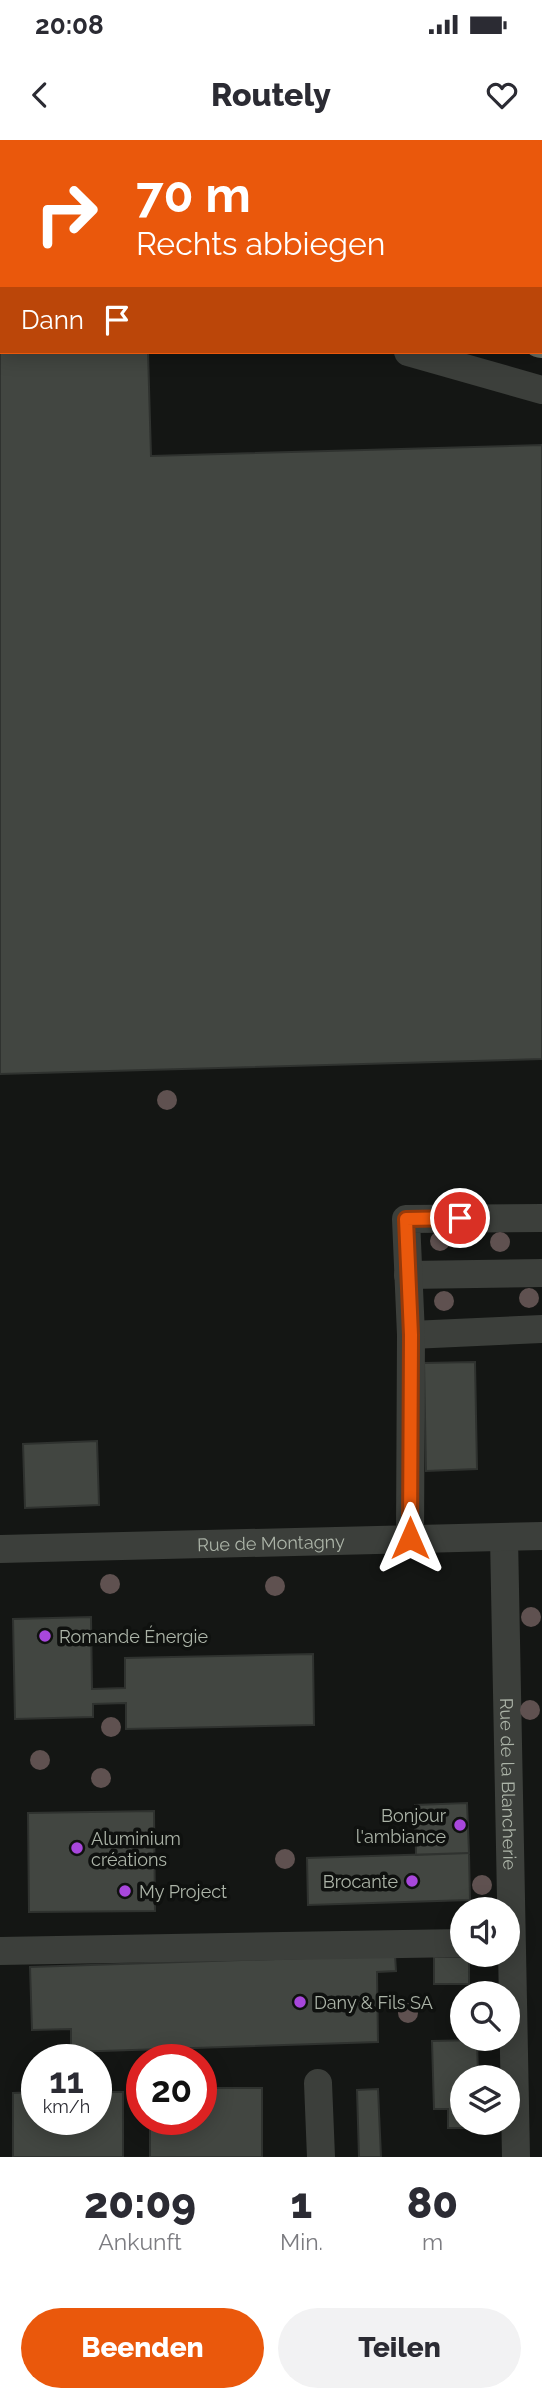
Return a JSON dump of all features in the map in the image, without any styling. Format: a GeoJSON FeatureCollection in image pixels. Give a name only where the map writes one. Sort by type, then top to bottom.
{"type":"FeatureCollection","features":[{"type":"Feature","properties":{"kind":"street"},"geometry":{"type":"LineString","coordinates":[[415,354],[542,390]]}},
{"type":"Feature","properties":{"kind":"street"},"geometry":{"type":"LineString","coordinates":[[410,1538],[411,1335],[406,1219],[542,1218]]}},
{"type":"Feature","properties":{"kind":"street"},"geometry":{"type":"LineString","coordinates":[[408,1275],[542,1273]]}},
{"type":"Feature","properties":{"kind":"street"},"geometry":{"type":"LineString","coordinates":[[411,1335],[542,1329]]}},
{"type":"Feature","properties":{"kind":"street","name":"Rue de la Blancherie"},"geometry":{"type":"LineString","coordinates":[[504,1536],[508,1897]]}},
{"type":"Feature","properties":{"kind":"street","name":"Rue de Montagny"},"geometry":{"type":"LineString","coordinates":[[0,1549],[542,1536]]}},
{"type":"Feature","properties":{"kind":"street"},"geometry":{"type":"LineString","coordinates":[[0,1951],[450,1943]]}},
{"type":"Feature","properties":{"kind":"street","name":"Rue de la Blancherie"},"geometry":{"type":"LineString","coordinates":[[510,1967],[516,2157]]}},
{"type":"Feature","properties":{"kind":"street"},"geometry":{"type":"LineString","coordinates":[[318,2083],[321,2157]]}},
{"type":"Feature","properties":{"kind":"building"},"geometry":{"type":"Polygon","coordinates":[[[0,354],[148,354],[151,456],[542,445],[542,1059],[0,1074],[0,354]]]}},
{"type":"Feature","properties":{"kind":"building"},"geometry":{"type":"Polygon","coordinates":[[[475,1362],[477,1469],[426,1471],[424,1363],[475,1362]]]}},
{"type":"Feature","properties":{"kind":"building"},"geometry":{"type":"Polygon","coordinates":[[[97,1441],[99,1505],[25,1508],[23,1444],[97,1441]]]}},
{"type":"Feature","properties":{"kind":"building"},"geometry":{"type":"Polygon","coordinates":[[[91,1617],[92,1689],[125,1688],[125,1658],[313,1654],[314,1725],[126,1729],[126,1703],[93,1704],[93,1717],[15,1719],[13,1619],[91,1617]]]}},
{"type":"Feature","properties":{"kind":"building"},"geometry":{"type":"Polygon","coordinates":[[[467,1803],[469,1853],[416,1855],[415,1805],[467,1803]]]}},
{"type":"Feature","properties":{"kind":"building"},"geometry":{"type":"Polygon","coordinates":[[[154,1811],[155,1911],[29,1912],[28,1813],[154,1811]]]}},
{"type":"Feature","properties":{"kind":"building"},"geometry":{"type":"Polygon","coordinates":[[[469,1853],[470,1897],[450,1897],[450,1901],[308,1905],[307,1858],[469,1853]]]}},
{"type":"Feature","properties":{"kind":"building"},"geometry":{"type":"Polygon","coordinates":[[[395,1955],[396,1971],[377,1972],[378,2042],[217,2047],[217,2044],[126,2044],[126,2050],[112,2051],[112,2044],[71,2044],[71,2029],[32,2030],[30,1967],[395,1955]]]}},
{"type":"Feature","properties":{"kind":"building"},"geometry":{"type":"Polygon","coordinates":[[[434,1957],[450,1957],[450,1967],[469,1967],[469,1981],[434,1984],[434,1957]]]}},
{"type":"Feature","properties":{"kind":"building"},"geometry":{"type":"Polygon","coordinates":[[[432,2041],[450,2041],[450,2051],[477,2051],[478,2065],[450,2065],[450,2128],[448,2109],[434,2109],[432,2041]]]}},
{"type":"Feature","properties":{"kind":"building"},"geometry":{"type":"Polygon","coordinates":[[[217,2088],[262,2088],[262,2157],[150,2157],[150,2135],[217,2135],[217,2088]]]}},
{"type":"Feature","properties":{"kind":"building"},"geometry":{"type":"Polygon","coordinates":[[[378,2089],[381,2157],[359,2157],[357,2090],[378,2089]]]}},
{"type":"Feature","properties":{"kind":"building"},"geometry":{"type":"Polygon","coordinates":[[[112,2092],[123,2092],[123,2157],[13,2157],[13,2093],[21,2093],[21,2135],[112,2135],[112,2092]]]}},
{"type":"Feature","properties":{"kind":"place","name":"Romande Énergie"},"geometry":{"type":"Point","coordinates":[45,1636]}},
{"type":"Feature","properties":{"kind":"place","name":"Bonjour l'ambiance"},"geometry":{"type":"Point","coordinates":[460,1825]}},
{"type":"Feature","properties":{"kind":"place","name":"Aluminium créations"},"geometry":{"type":"Point","coordinates":[77,1848]}},
{"type":"Feature","properties":{"kind":"place","name":"Brocante"},"geometry":{"type":"Point","coordinates":[412,1881]}},
{"type":"Feature","properties":{"kind":"place","name":"My Project"},"geometry":{"type":"Point","coordinates":[125,1891]}},
{"type":"Feature","properties":{"kind":"place","name":"Dany & Fils SA"},"geometry":{"type":"Point","coordinates":[300,2002]}},
{"type":"Feature","properties":{"kind":"route"},"geometry":{"type":"LineString","coordinates":[[410,1538],[411,1335],[406,1219],[460,1218]]}}]}
